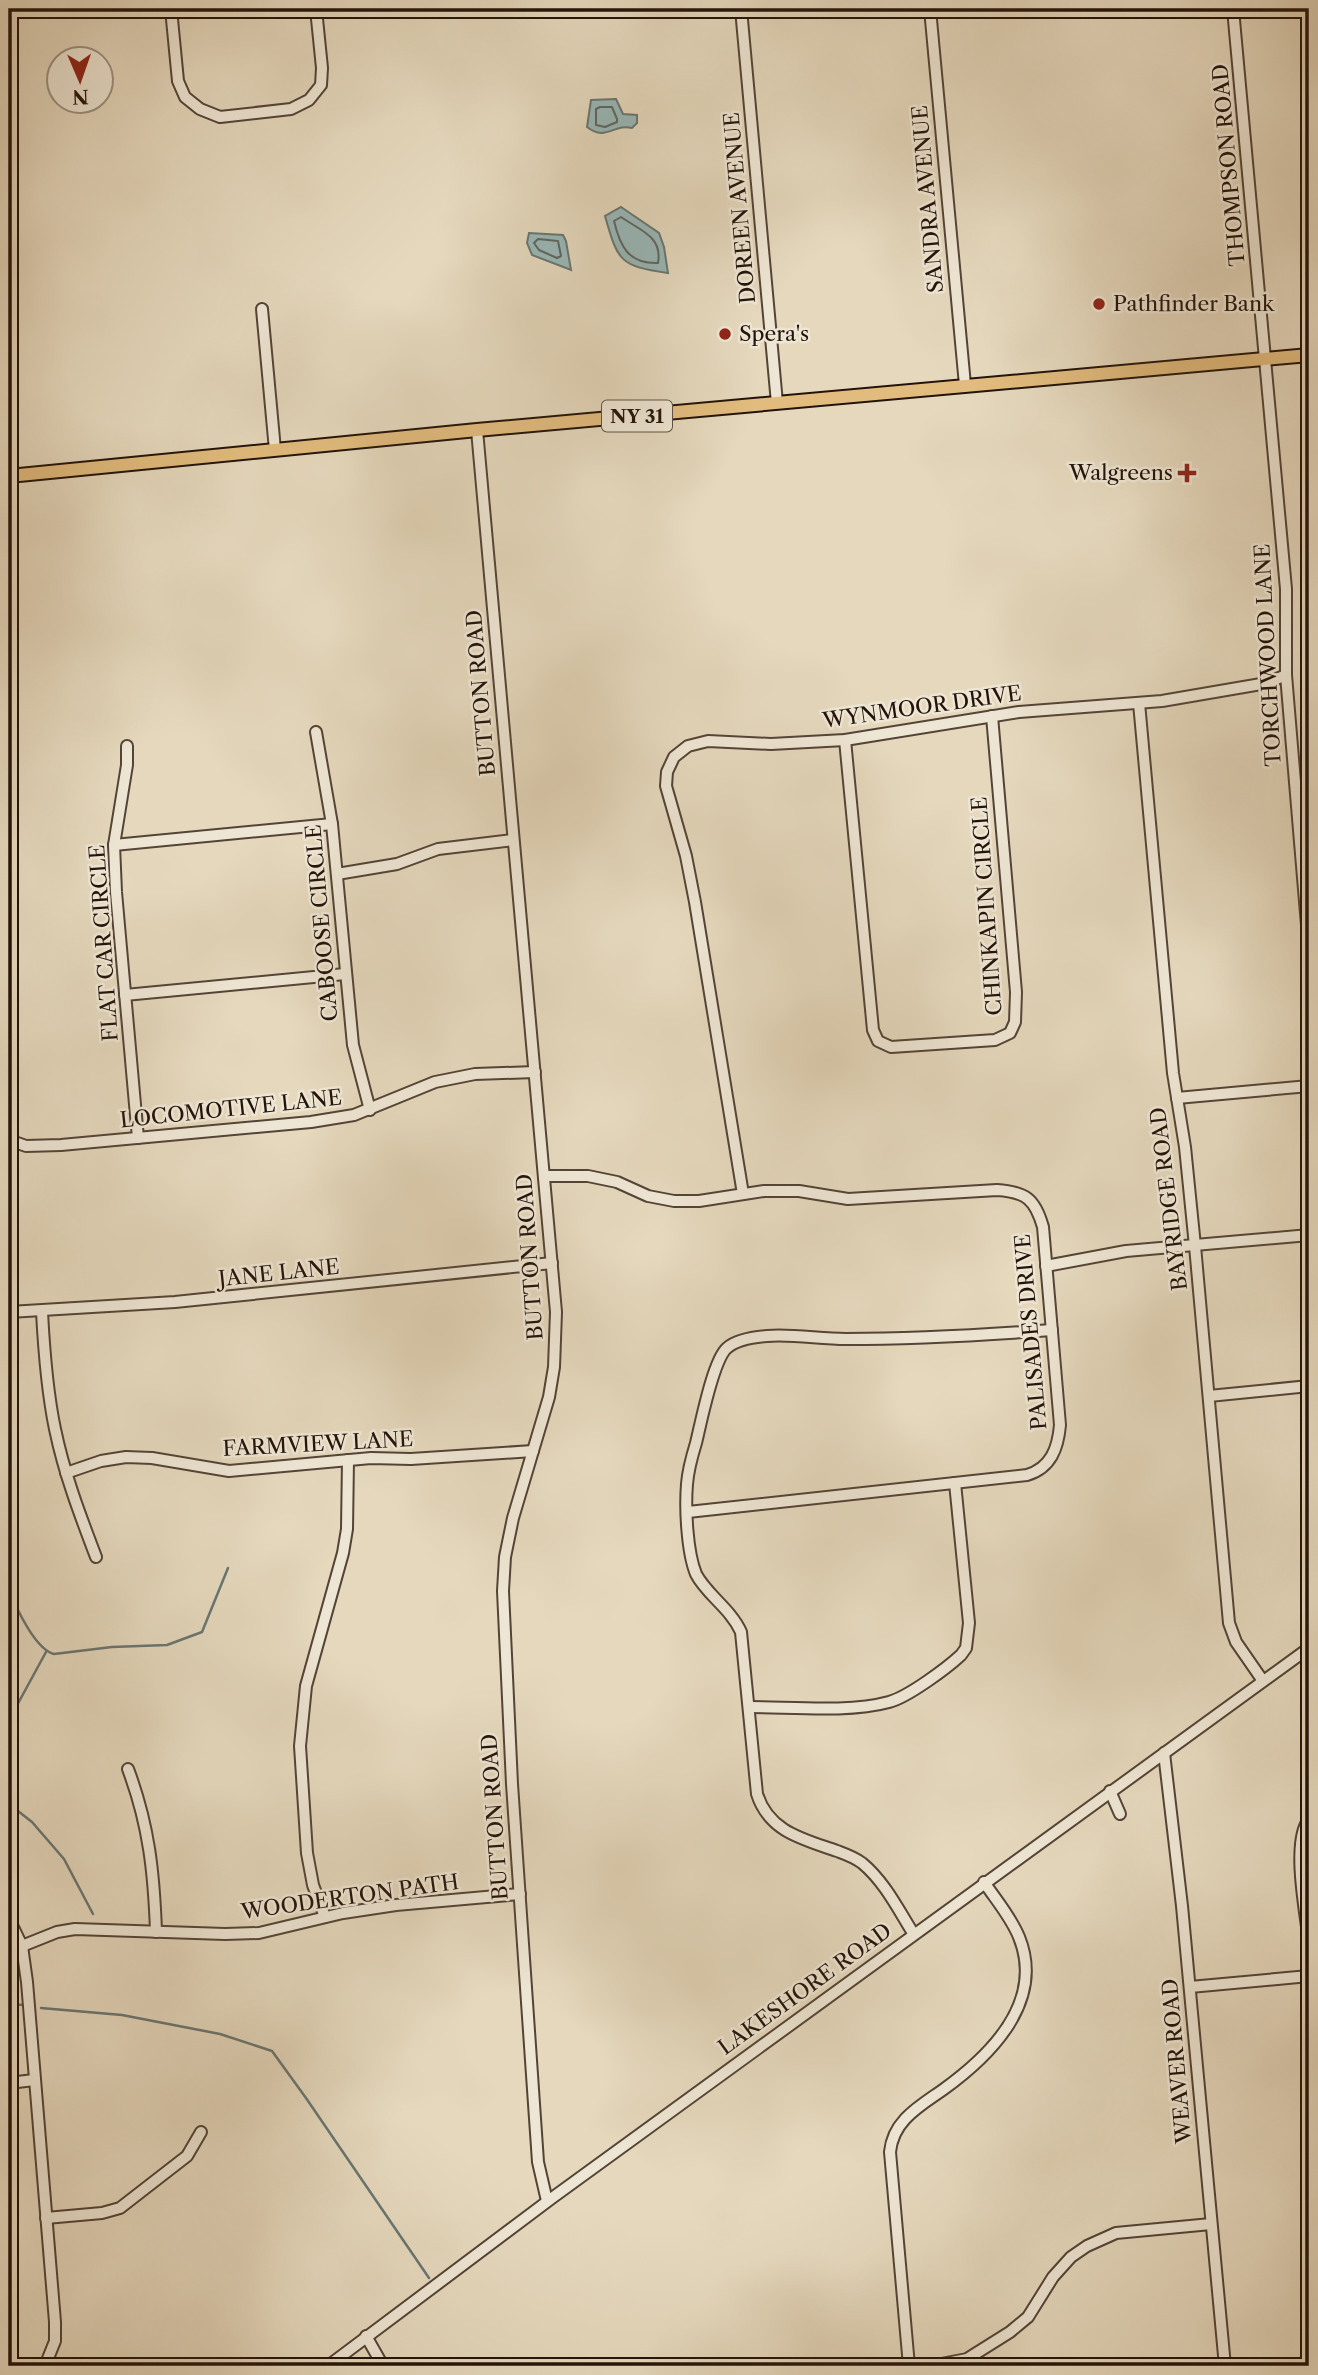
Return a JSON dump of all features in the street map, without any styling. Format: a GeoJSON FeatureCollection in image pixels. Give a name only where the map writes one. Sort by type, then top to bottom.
{"type":"FeatureCollection","features":[{"type":"Feature","properties":{"kind":"main road","name":"NY 31"},"geometry":{"type":"LineString","coordinates":[[9,476],[477,430],[1309,355]]}},
{"type":"Feature","properties":{"kind":"street"},"geometry":{"type":"LineString","coordinates":[[171,9],[178,81],[185,97],[200,109],[220,117],[291,109],[309,100],[321,85],[316,9]]}},
{"type":"Feature","properties":{"kind":"street","name":"DOREEN AVENUE"},"geometry":{"type":"LineString","coordinates":[[741,9],[778,403]]}},
{"type":"Feature","properties":{"kind":"street","name":"SANDRA AVENUE"},"geometry":{"type":"LineString","coordinates":[[930,9],[965,385]]}},
{"type":"Feature","properties":{"kind":"street","name":"THOMPSON ROAD"},"geometry":{"type":"LineString","coordinates":[[1233,9],[1266,359]]}},
{"type":"Feature","properties":{"kind":"street"},"geometry":{"type":"LineString","coordinates":[[262,309],[275,450]]}},
{"type":"Feature","properties":{"kind":"street","name":"TORCHWOOD LANE"},"geometry":{"type":"LineString","coordinates":[[1266,359],[1286,589],[1286,676],[1309,949]]}},
{"type":"Feature","properties":{"kind":"street","name":"BUTTON ROAD"},"geometry":{"type":"LineString","coordinates":[[477,430],[556,1312],[554,1367],[549,1396],[505,1557],[503,1591],[503,1631],[538,2162],[547,2201]]}},
{"type":"Feature","properties":{"kind":"street","name":"WYNMOOR DRIVE"},"geometry":{"type":"LineString","coordinates":[[743,1194],[695,902],[686,856],[668,799],[667,772],[680,751],[708,741],[771,744],[895,734],[992,716],[1139,703],[1267,683],[1286,676]]}},
{"type":"Feature","properties":{"kind":"street","name":"BAYRIDGE ROAD"},"geometry":{"type":"LineString","coordinates":[[1139,703],[1171,1060],[1185,1147],[1229,1623],[1236,1642],[1263,1682]]}},
{"type":"Feature","properties":{"kind":"street","name":"CHINKAPIN CIRCLE"},"geometry":{"type":"LineString","coordinates":[[845,740],[873,1030],[878,1041],[891,1047],[995,1040],[1010,1033],[1015,1022],[1016,992],[992,716]]}},
{"type":"Feature","properties":{"kind":"street","name":"CABOOSE CIRCLE"},"geometry":{"type":"LineString","coordinates":[[316,732],[332,824],[353,1045],[370,1110]]}},
{"type":"Feature","properties":{"kind":"street","name":"FLAT CAR CIRCLE"},"geometry":{"type":"LineString","coordinates":[[127,746],[127,765],[114,845],[138,1138]]}},
{"type":"Feature","properties":{"kind":"street"},"geometry":{"type":"LineString","coordinates":[[1297,813],[1309,810]]}},
{"type":"Feature","properties":{"kind":"street"},"geometry":{"type":"LineString","coordinates":[[114,845],[332,824]]}},
{"type":"Feature","properties":{"kind":"street"},"geometry":{"type":"LineString","coordinates":[[337,874],[397,864],[438,849],[513,840]]}},
{"type":"Feature","properties":{"kind":"street"},"geometry":{"type":"LineString","coordinates":[[125,995],[345,974]]}},
{"type":"Feature","properties":{"kind":"street","name":"LOCOMOTIVE LANE"},"geometry":{"type":"LineString","coordinates":[[9,1140],[26,1146],[311,1122],[370,1110],[435,1082],[475,1074],[535,1072]]}},
{"type":"Feature","properties":{"kind":"street"},"geometry":{"type":"LineString","coordinates":[[1177,1098],[1309,1086]]}},
{"type":"Feature","properties":{"kind":"street","name":"PALISADES DRIVE"},"geometry":{"type":"LineString","coordinates":[[544,1176],[588,1176],[617,1182],[648,1196],[674,1201],[799,1191],[857,1199],[1014,1191],[1030,1199],[1040,1217],[1060,1425],[1059,1442],[1043,1468],[1027,1475],[688,1512]]}},
{"type":"Feature","properties":{"kind":"street"},"geometry":{"type":"LineString","coordinates":[[1046,1266],[1126,1251],[1309,1235]]}},
{"type":"Feature","properties":{"kind":"street","name":"JANE LANE"},"geometry":{"type":"LineString","coordinates":[[9,1312],[175,1303],[552,1263]]}},
{"type":"Feature","properties":{"kind":"street"},"geometry":{"type":"LineString","coordinates":[[42,1311],[50,1405],[66,1473],[96,1557]]}},
{"type":"Feature","properties":{"kind":"street"},"geometry":{"type":"LineString","coordinates":[[913,1933],[885,1889],[862,1863],[851,1856],[792,1835],[770,1819],[757,1794],[741,1632],[697,1574],[693,1560],[687,1484],[692,1456],[719,1361],[729,1346],[749,1338],[768,1336],[924,1339],[1052,1331]]}},
{"type":"Feature","properties":{"kind":"street"},"geometry":{"type":"LineString","coordinates":[[1209,1396],[1309,1386]]}},
{"type":"Feature","properties":{"kind":"street","name":"FARMVIEW LANE"},"geometry":{"type":"LineString","coordinates":[[66,1473],[101,1461],[126,1457],[152,1458],[229,1471],[371,1458],[411,1459],[533,1451]]}},
{"type":"Feature","properties":{"kind":"street"},"geometry":{"type":"LineString","coordinates":[[325,1917],[313,1885],[307,1853],[300,1746],[306,1686],[343,1553],[347,1529],[348,1460]]}},
{"type":"Feature","properties":{"kind":"street"},"geometry":{"type":"LineString","coordinates":[[749,1707],[858,1707],[890,1702],[961,1655],[966,1648],[969,1623],[955,1483]]}},
{"type":"Feature","properties":{"kind":"street","name":"LAKESHORE ROAD"},"geometry":{"type":"LineString","coordinates":[[328,2366],[547,2201],[913,1933],[1309,1648]]}},
{"type":"Feature","properties":{"kind":"street","name":"WEAVER ROAD"},"geometry":{"type":"LineString","coordinates":[[1164,1753],[1190,1987],[1225,2366]]}},
{"type":"Feature","properties":{"kind":"street"},"geometry":{"type":"LineString","coordinates":[[128,1769],[139,1799],[152,1860],[156,1932]]}},
{"type":"Feature","properties":{"kind":"street"},"geometry":{"type":"LineString","coordinates":[[1110,1791],[1120,1814]]}},
{"type":"Feature","properties":{"kind":"street"},"geometry":{"type":"LineString","coordinates":[[1309,1819],[1301,1843],[1309,1942]]}},
{"type":"Feature","properties":{"kind":"street"},"geometry":{"type":"LineString","coordinates":[[909,2366],[891,2139],[900,2123],[970,2070],[996,2045],[1015,2014],[1024,1983],[1020,1939],[1012,1922],[984,1882]]}},
{"type":"Feature","properties":{"kind":"street","name":"WOODERTON PATH"},"geometry":{"type":"LineString","coordinates":[[22,1946],[46,1936],[75,1929],[259,1933],[325,1917],[396,1905],[520,1894]]}},
{"type":"Feature","properties":{"kind":"street"},"geometry":{"type":"LineString","coordinates":[[9,1919],[22,1946],[27,1982],[55,2341],[45,2366]]}},
{"type":"Feature","properties":{"kind":"street"},"geometry":{"type":"LineString","coordinates":[[1190,1987],[1309,1976]]}},
{"type":"Feature","properties":{"kind":"street"},"geometry":{"type":"LineString","coordinates":[[9,2083],[34,2080]]}},
{"type":"Feature","properties":{"kind":"street"},"geometry":{"type":"LineString","coordinates":[[46,2218],[102,2213],[120,2208],[187,2156],[201,2132]]}},
{"type":"Feature","properties":{"kind":"street"},"geometry":{"type":"LineString","coordinates":[[878,2366],[959,2362],[1010,2332],[1028,2317],[1053,2277],[1071,2257],[1087,2246],[1116,2233],[1211,2224]]}},
{"type":"Feature","properties":{"kind":"street"},"geometry":{"type":"LineString","coordinates":[[366,2336],[383,2366]]}},
{"type":"Feature","properties":{"kind":"water"},"geometry":{"type":"Polygon","coordinates":[[[616,99],[623,114],[637,115],[637,123],[632,128],[600,133],[587,127],[591,100],[616,99]]]}},
{"type":"Feature","properties":{"kind":"water"},"geometry":{"type":"Polygon","coordinates":[[[621,207],[659,233],[668,273],[630,264],[618,252],[605,216],[621,207]]]}},
{"type":"Feature","properties":{"kind":"water"},"geometry":{"type":"Polygon","coordinates":[[[529,233],[563,235],[571,270],[532,255],[527,243],[529,233]]]}},
{"type":"Feature","properties":{"kind":"waterway"},"geometry":{"type":"LineString","coordinates":[[9,1592],[34,1637],[47,1651],[54,1654],[112,1647],[167,1645],[202,1632],[228,1568]]}},
{"type":"Feature","properties":{"kind":"waterway"},"geometry":{"type":"LineString","coordinates":[[9,1720],[46,1652]]}},
{"type":"Feature","properties":{"kind":"waterway"},"geometry":{"type":"LineString","coordinates":[[9,1804],[32,1822],[64,1859],[93,1914]]}},
{"type":"Feature","properties":{"kind":"waterway"},"geometry":{"type":"LineString","coordinates":[[9,2004],[23,2005]]}},
{"type":"Feature","properties":{"kind":"waterway"},"geometry":{"type":"LineString","coordinates":[[41,2008],[122,2015],[220,2034],[272,2051],[429,2278]]}},
{"type":"Feature","properties":{"kind":"place","name":"Pathfinder Bank"},"geometry":{"type":"Point","coordinates":[1099,304]}},
{"type":"Feature","properties":{"kind":"place","name":"Spera's"},"geometry":{"type":"Point","coordinates":[725,334]}},
{"type":"Feature","properties":{"kind":"place","name":"Walgreens"},"geometry":{"type":"Point","coordinates":[1187,473]}}]}
